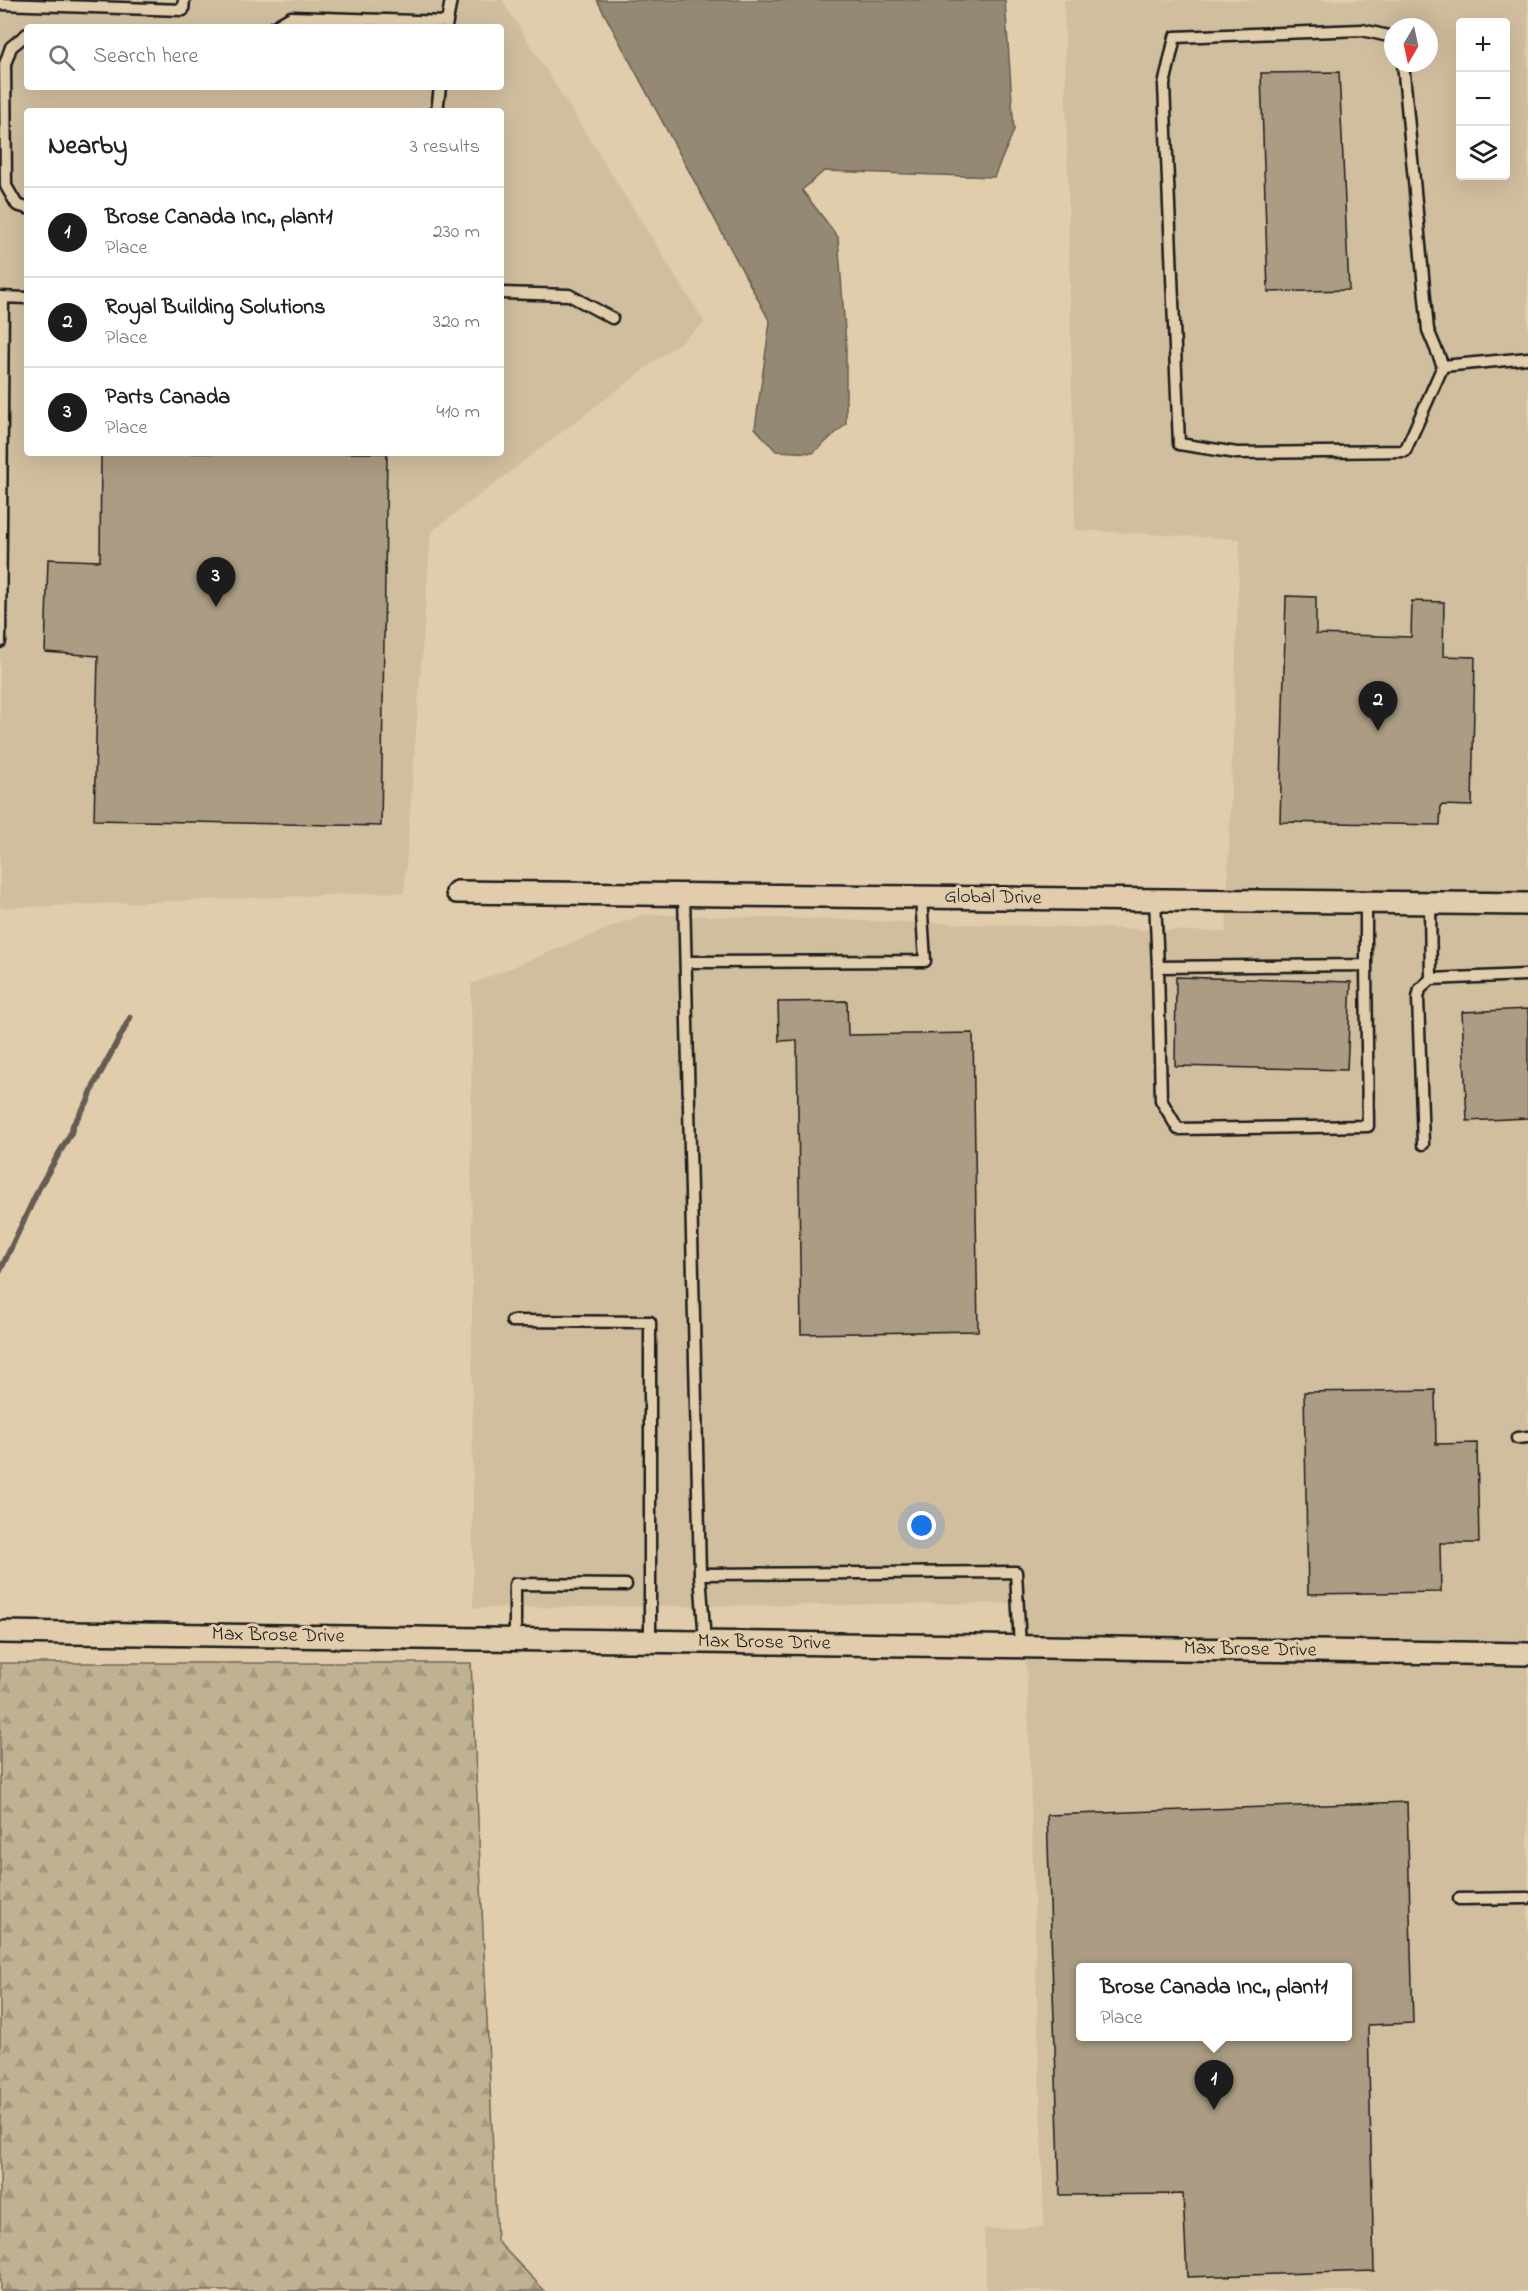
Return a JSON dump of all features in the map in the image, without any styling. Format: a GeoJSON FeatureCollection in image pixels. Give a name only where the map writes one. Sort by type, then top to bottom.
{"type":"FeatureCollection","features":[{"type":"Feature","properties":{"kind":"street","name":"Global Drive"},"geometry":{"type":"LineString","coordinates":[[457,892],[1528,904]]}},
{"type":"Feature","properties":{"kind":"street","name":"Max Brose Drive"},"geometry":{"type":"LineString","coordinates":[[0,1632],[1528,1654]]}},
{"type":"Feature","properties":{"kind":"lane"},"geometry":{"type":"LineString","coordinates":[[0,4],[183,10],[184,0]]}},
{"type":"Feature","properties":{"kind":"lane"},"geometry":{"type":"LineString","coordinates":[[447,24],[451,0]]}},
{"type":"Feature","properties":{"kind":"lane"},"geometry":{"type":"LineString","coordinates":[[279,24],[291,17],[428,24]]}},
{"type":"Feature","properties":{"kind":"lane"},"geometry":{"type":"LineString","coordinates":[[1384,35],[1362,30],[1175,37],[1164,85],[1179,444],[1237,453],[1405,451],[1443,366],[1428,330],[1404,72]]}},
{"type":"Feature","properties":{"kind":"lane"},"geometry":{"type":"LineString","coordinates":[[24,36],[11,47],[5,64],[6,186],[17,205],[24,207]]}},
{"type":"Feature","properties":{"kind":"lane"},"geometry":{"type":"LineString","coordinates":[[437,108],[440,90]]}},
{"type":"Feature","properties":{"kind":"lane"},"geometry":{"type":"LineString","coordinates":[[504,293],[569,295],[612,318]]}},
{"type":"Feature","properties":{"kind":"lane"},"geometry":{"type":"LineString","coordinates":[[0,642],[2,298],[24,298]]}},
{"type":"Feature","properties":{"kind":"lane"},"geometry":{"type":"LineString","coordinates":[[1443,366],[1528,358]]}},
{"type":"Feature","properties":{"kind":"lane"},"geometry":{"type":"LineString","coordinates":[[684,895],[700,1574],[705,1642]]}},
{"type":"Feature","properties":{"kind":"lane"},"geometry":{"type":"LineString","coordinates":[[686,962],[925,961],[921,897]]}},
{"type":"Feature","properties":{"kind":"lane"},"geometry":{"type":"LineString","coordinates":[[1155,900],[1161,1100],[1178,1129],[1368,1126],[1366,902]]}},
{"type":"Feature","properties":{"kind":"lane"},"geometry":{"type":"LineString","coordinates":[[1430,904],[1431,979]]}},
{"type":"Feature","properties":{"kind":"lane"},"geometry":{"type":"LineString","coordinates":[[1158,967],[1366,965]]}},
{"type":"Feature","properties":{"kind":"lane"},"geometry":{"type":"LineString","coordinates":[[1423,1144],[1418,998],[1420,989],[1431,979],[1525,975]]}},
{"type":"Feature","properties":{"kind":"lane"},"geometry":{"type":"LineString","coordinates":[[512,1320],[650,1322],[650,1641]]}},
{"type":"Feature","properties":{"kind":"lane"},"geometry":{"type":"LineString","coordinates":[[700,1574],[1016,1572],[1020,1647]]}},
{"type":"Feature","properties":{"kind":"lane"},"geometry":{"type":"LineString","coordinates":[[515,1640],[515,1584],[626,1586]]}},
{"type":"Feature","properties":{"kind":"lane"},"geometry":{"type":"LineString","coordinates":[[1459,1899],[1528,1898]]}},
{"type":"Feature","properties":{"kind":"shaded area"},"geometry":{"type":"Polygon","coordinates":[[[0,0],[502,0],[705,323],[431,532],[404,892],[0,908],[0,0]]]}},
{"type":"Feature","properties":{"kind":"shaded area"},"geometry":{"type":"Polygon","coordinates":[[[597,0],[1005,0],[1014,130],[994,177],[824,171],[802,190],[838,237],[846,344],[846,424],[813,453],[776,451],[755,428],[770,322],[597,0]]]}},
{"type":"Feature","properties":{"kind":"shaded area"},"geometry":{"type":"Polygon","coordinates":[[[1064,0],[1528,0],[1528,2291],[986,2291],[984,2229],[1044,2227],[1027,1674],[1016,1603],[473,1608],[471,984],[644,914],[1226,932],[1240,539],[1075,530],[1064,0]]]}},
{"type":"Feature","properties":{"kind":"green space"},"geometry":{"type":"Polygon","coordinates":[[[0,1663],[471,1663],[497,2241],[545,2291],[0,2291],[0,1663]]]}},
{"type":"Feature","properties":{"kind":"building"},"geometry":{"type":"Polygon","coordinates":[[[1339,72],[1349,290],[1268,292],[1261,73],[1339,72]]]}},
{"type":"Feature","properties":{"kind":"building"},"geometry":{"type":"Polygon","coordinates":[[[101,456],[387,456],[381,826],[94,820],[98,656],[45,652],[48,559],[100,561],[101,456]]]}},
{"type":"Feature","properties":{"kind":"building"},"geometry":{"type":"Polygon","coordinates":[[[1286,596],[1316,597],[1316,634],[1411,637],[1412,601],[1444,602],[1443,656],[1475,657],[1472,806],[1441,805],[1440,825],[1280,822],[1286,596]]]}},
{"type":"Feature","properties":{"kind":"building"},"geometry":{"type":"Polygon","coordinates":[[[1176,977],[1351,982],[1347,1070],[1175,1066],[1176,977]]]}},
{"type":"Feature","properties":{"kind":"building"},"geometry":{"type":"Polygon","coordinates":[[[847,1001],[848,1035],[973,1033],[978,1331],[801,1334],[797,1040],[779,1041],[778,1002],[847,1001]]]}},
{"type":"Feature","properties":{"kind":"building"},"geometry":{"type":"Polygon","coordinates":[[[1528,1009],[1528,1118],[1467,1121],[1462,1012],[1528,1009]]]}},
{"type":"Feature","properties":{"kind":"building"},"geometry":{"type":"Polygon","coordinates":[[[1435,1390],[1436,1444],[1477,1443],[1479,1543],[1440,1543],[1441,1592],[1308,1594],[1304,1392],[1435,1390]]]}},
{"type":"Feature","properties":{"kind":"building"},"geometry":{"type":"Polygon","coordinates":[[[1407,1802],[1413,2023],[1368,2025],[1374,2271],[1187,2277],[1183,2194],[1060,2195],[1047,1815],[1407,1802]]]}},
{"type":"Feature","properties":{"kind":"waterway"},"geometry":{"type":"LineString","coordinates":[[0,1271],[40,1186],[71,1133],[73,1125],[88,1101],[94,1085],[130,1018]]}},
{"type":"Feature","properties":{"kind":"place","name":"Parts Canada"},"geometry":{"type":"Point","coordinates":[216,607]}},
{"type":"Feature","properties":{"kind":"place","name":"Royal Building Solutions"},"geometry":{"type":"Point","coordinates":[1378,731]}},
{"type":"Feature","properties":{"kind":"place","name":"Brose Canada Inc., plant1"},"geometry":{"type":"Point","coordinates":[1214,2110]}}]}
